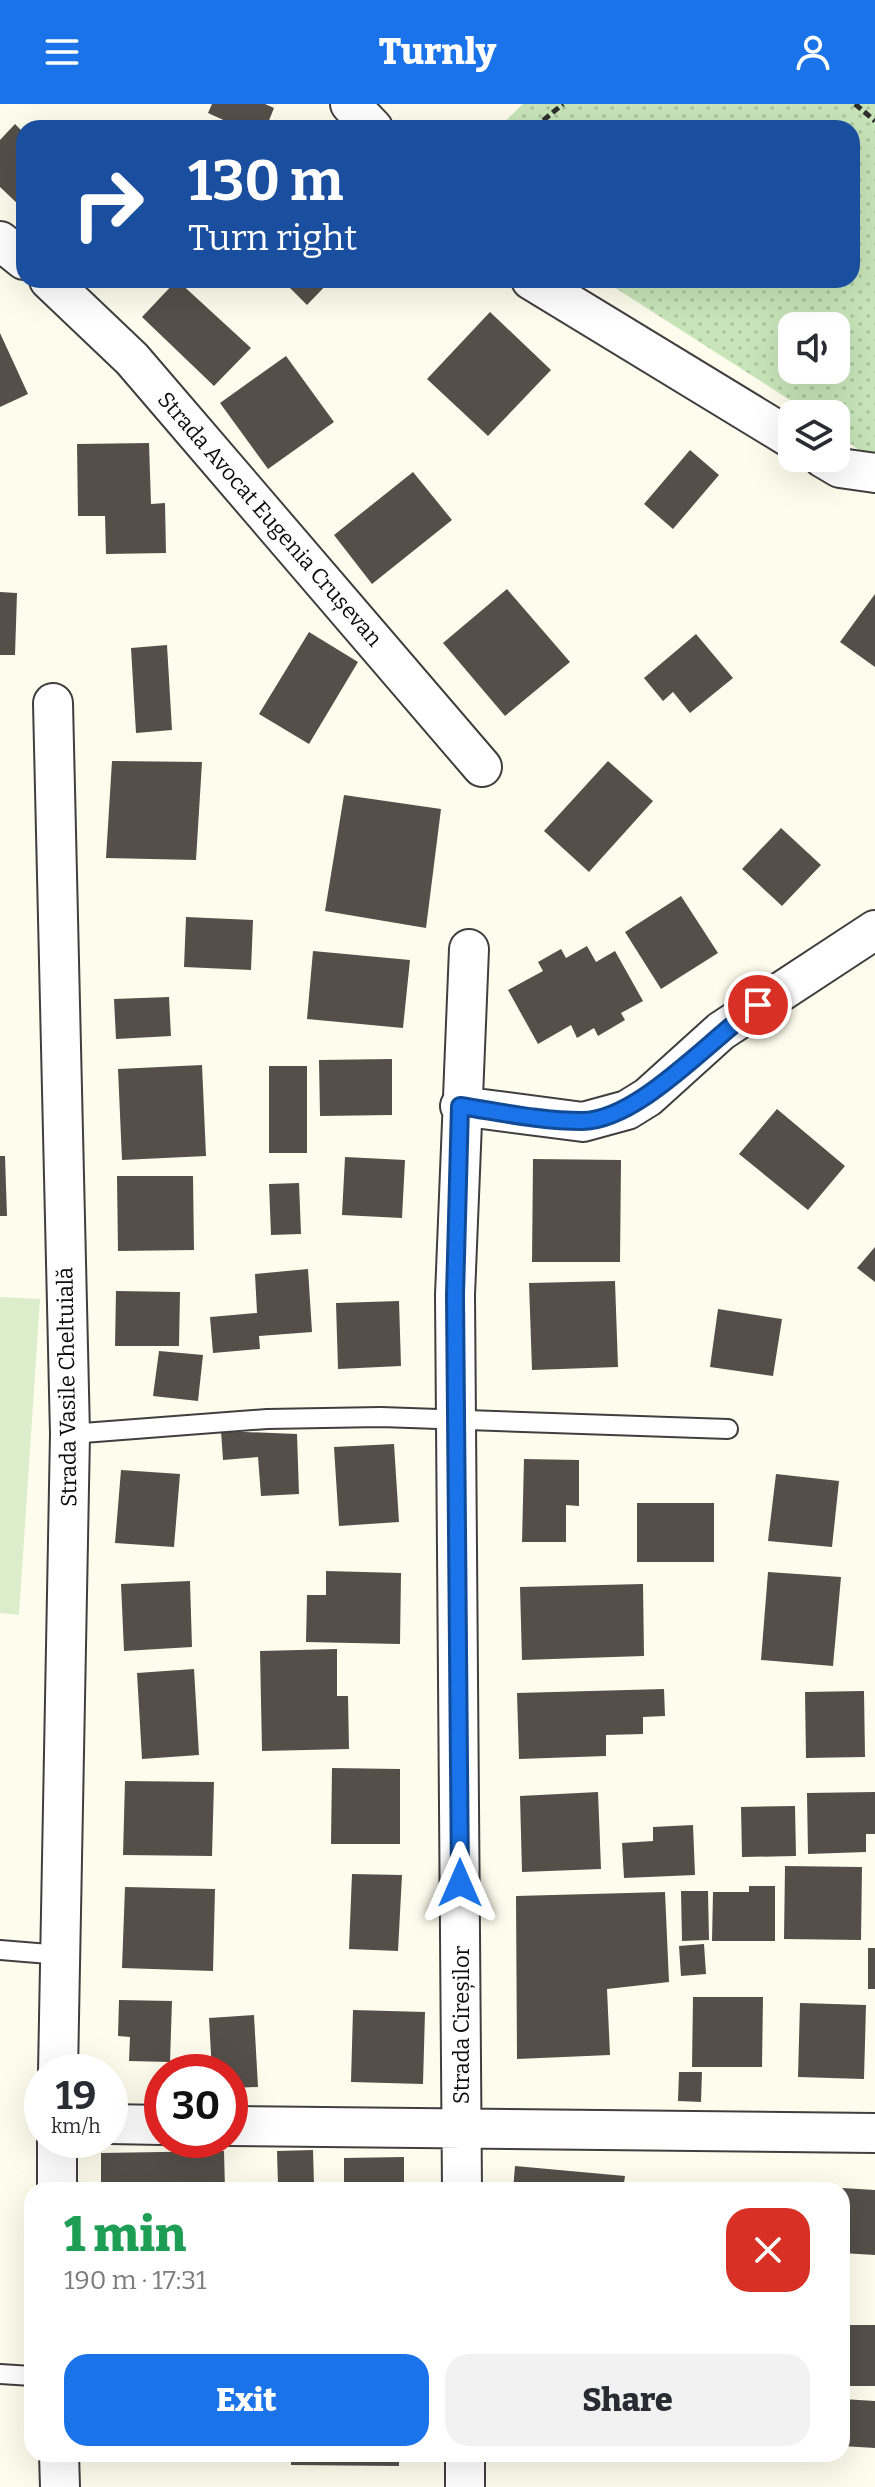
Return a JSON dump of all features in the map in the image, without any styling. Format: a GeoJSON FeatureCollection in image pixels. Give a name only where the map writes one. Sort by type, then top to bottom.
{"type":"FeatureCollection","features":[{"type":"Feature","properties":{"kind":"street"},"geometry":{"type":"LineString","coordinates":[[350,104],[365,120]]}},
{"type":"Feature","properties":{"kind":"street"},"geometry":{"type":"LineString","coordinates":[[0,241],[16,254]]}},
{"type":"Feature","properties":{"kind":"street","name":"Strada Avocat Eugenia Crușevan"},"geometry":{"type":"LineString","coordinates":[[57,288],[132,359],[482,767]]}},
{"type":"Feature","properties":{"kind":"street"},"geometry":{"type":"LineString","coordinates":[[544,288],[778,430]]}},
{"type":"Feature","properties":{"kind":"street"},"geometry":{"type":"LineString","coordinates":[[850,469],[875,473]]}},
{"type":"Feature","properties":{"kind":"street","name":"Strada Vasile Cheltuială"},"geometry":{"type":"LineString","coordinates":[[53,703],[70,1434],[58,2054]]}},
{"type":"Feature","properties":{"kind":"street"},"geometry":{"type":"LineString","coordinates":[[460,1106],[583,1122],[627,1110],[648,1097],[721,1031],[875,930]]}},
{"type":"Feature","properties":{"kind":"street","name":"Strada Cireșilor"},"geometry":{"type":"LineString","coordinates":[[462,2182],[455,1295],[460,1106],[469,949]]}},
{"type":"Feature","properties":{"kind":"street"},"geometry":{"type":"LineString","coordinates":[[248,2126],[875,2133]]}},
{"type":"Feature","properties":{"kind":"street"},"geometry":{"type":"LineString","coordinates":[[57,2158],[57,2182]]}},
{"type":"Feature","properties":{"kind":"street"},"geometry":{"type":"LineString","coordinates":[[59,2462],[60,2487]]}},
{"type":"Feature","properties":{"kind":"street"},"geometry":{"type":"LineString","coordinates":[[465,2462],[465,2487]]}},
{"type":"Feature","properties":{"kind":"lane"},"geometry":{"type":"LineString","coordinates":[[70,1434],[267,1419],[381,1417],[728,1429]]}},
{"type":"Feature","properties":{"kind":"lane"},"geometry":{"type":"LineString","coordinates":[[0,1950],[61,1955]]}},
{"type":"Feature","properties":{"kind":"lane"},"geometry":{"type":"LineString","coordinates":[[0,2374],[24,2376]]}},
{"type":"Feature","properties":{"kind":"path"},"geometry":{"type":"LineString","coordinates":[[544,120],[563,104]]}},
{"type":"Feature","properties":{"kind":"path"},"geometry":{"type":"LineString","coordinates":[[855,104],[875,121]]}},
{"type":"Feature","properties":{"kind":"green space"},"geometry":{"type":"Polygon","coordinates":[[[523,104],[875,104],[875,455],[865,455],[850,443],[850,400],[790,400],[615,288],[860,288],[860,120],[506,120],[523,104]]]}},
{"type":"Feature","properties":{"kind":"green space"},"geometry":{"type":"Polygon","coordinates":[[[0,1297],[40,1299],[19,1615],[0,1613],[0,1297]]]}},
{"type":"Feature","properties":{"kind":"building"},"geometry":{"type":"Polygon","coordinates":[[[212,104],[265,104],[274,108],[269,120],[223,120],[208,113],[212,104]]]}},
{"type":"Feature","properties":{"kind":"building"},"geometry":{"type":"Polygon","coordinates":[[[16,125],[16,202],[0,187],[0,140],[16,125]]]}},
{"type":"Feature","properties":{"kind":"building"},"geometry":{"type":"Polygon","coordinates":[[[169,288],[186,288],[251,348],[214,386],[142,317],[169,288]]]}},
{"type":"Feature","properties":{"kind":"building"},"geometry":{"type":"Polygon","coordinates":[[[290,288],[323,288],[307,305],[290,288]]]}},
{"type":"Feature","properties":{"kind":"building"},"geometry":{"type":"Polygon","coordinates":[[[490,312],[551,370],[488,436],[427,379],[490,312]]]}},
{"type":"Feature","properties":{"kind":"building"},"geometry":{"type":"Polygon","coordinates":[[[0,333],[28,394],[0,407],[0,333]]]}},
{"type":"Feature","properties":{"kind":"building"},"geometry":{"type":"Polygon","coordinates":[[[286,356],[334,422],[268,469],[220,403],[286,356]]]}},
{"type":"Feature","properties":{"kind":"building"},"geometry":{"type":"Polygon","coordinates":[[[149,443],[151,504],[165,503],[166,553],[106,554],[105,516],[78,516],[77,444],[149,443]]]}},
{"type":"Feature","properties":{"kind":"building"},"geometry":{"type":"Polygon","coordinates":[[[690,450],[719,475],[673,529],[644,504],[690,450]]]}},
{"type":"Feature","properties":{"kind":"building"},"geometry":{"type":"Polygon","coordinates":[[[413,472],[452,520],[372,584],[334,535],[413,472]]]}},
{"type":"Feature","properties":{"kind":"building"},"geometry":{"type":"Polygon","coordinates":[[[507,589],[570,662],[505,716],[443,643],[507,589]]]}},
{"type":"Feature","properties":{"kind":"building"},"geometry":{"type":"Polygon","coordinates":[[[0,592],[17,593],[15,655],[0,655],[0,592]]]}},
{"type":"Feature","properties":{"kind":"building"},"geometry":{"type":"Polygon","coordinates":[[[875,594],[875,667],[840,642],[875,594]]]}},
{"type":"Feature","properties":{"kind":"building"},"geometry":{"type":"Polygon","coordinates":[[[309,632],[358,662],[309,744],[259,714],[309,632]]]}},
{"type":"Feature","properties":{"kind":"building"},"geometry":{"type":"Polygon","coordinates":[[[696,634],[733,678],[690,713],[673,692],[663,701],[644,678],[696,634]]]}},
{"type":"Feature","properties":{"kind":"building"},"geometry":{"type":"Polygon","coordinates":[[[167,645],[172,730],[136,733],[131,648],[167,645]]]}},
{"type":"Feature","properties":{"kind":"building"},"geometry":{"type":"Polygon","coordinates":[[[112,761],[202,762],[196,860],[106,858],[112,761]]]}},
{"type":"Feature","properties":{"kind":"building"},"geometry":{"type":"Polygon","coordinates":[[[608,761],[653,801],[589,872],[544,831],[608,761]]]}},
{"type":"Feature","properties":{"kind":"building"},"geometry":{"type":"Polygon","coordinates":[[[344,795],[441,809],[426,928],[325,911],[344,795]]]}},
{"type":"Feature","properties":{"kind":"building"},"geometry":{"type":"Polygon","coordinates":[[[781,828],[821,865],[782,906],[742,869],[781,828]]]}},
{"type":"Feature","properties":{"kind":"building"},"geometry":{"type":"Polygon","coordinates":[[[681,896],[718,953],[661,989],[625,932],[681,896]]]}},
{"type":"Feature","properties":{"kind":"building"},"geometry":{"type":"Polygon","coordinates":[[[186,917],[253,920],[251,970],[184,967],[186,917]]]}},
{"type":"Feature","properties":{"kind":"building"},"geometry":{"type":"Polygon","coordinates":[[[587,946],[596,962],[615,951],[643,1001],[621,1013],[625,1020],[598,1036],[594,1028],[577,1038],[571,1025],[538,1044],[508,990],[543,971],[538,962],[561,949],[566,958],[587,946]]]}},
{"type":"Feature","properties":{"kind":"building"},"geometry":{"type":"Polygon","coordinates":[[[313,951],[410,960],[403,1028],[307,1019],[313,951]]]}},
{"type":"Feature","properties":{"kind":"building"},"geometry":{"type":"Polygon","coordinates":[[[169,997],[171,1036],[116,1039],[114,999],[169,997]]]}},
{"type":"Feature","properties":{"kind":"building"},"geometry":{"type":"Polygon","coordinates":[[[392,1059],[392,1115],[320,1116],[319,1060],[392,1059]]]}},
{"type":"Feature","properties":{"kind":"building"},"geometry":{"type":"Polygon","coordinates":[[[202,1065],[206,1156],[122,1160],[118,1069],[202,1065]]]}},
{"type":"Feature","properties":{"kind":"building"},"geometry":{"type":"Polygon","coordinates":[[[269,1066],[307,1066],[307,1153],[269,1153],[269,1066]]]}},
{"type":"Feature","properties":{"kind":"building"},"geometry":{"type":"Polygon","coordinates":[[[777,1109],[845,1166],[808,1210],[739,1154],[777,1109]]]}},
{"type":"Feature","properties":{"kind":"building"},"geometry":{"type":"Polygon","coordinates":[[[0,1156],[5,1156],[7,1216],[0,1216],[0,1156]]]}},
{"type":"Feature","properties":{"kind":"building"},"geometry":{"type":"Polygon","coordinates":[[[345,1157],[405,1160],[402,1218],[342,1215],[345,1157]]]}},
{"type":"Feature","properties":{"kind":"building"},"geometry":{"type":"Polygon","coordinates":[[[533,1159],[621,1160],[620,1262],[532,1262],[533,1159]]]}},
{"type":"Feature","properties":{"kind":"building"},"geometry":{"type":"Polygon","coordinates":[[[117,1176],[193,1176],[194,1250],[118,1251],[117,1176]]]}},
{"type":"Feature","properties":{"kind":"building"},"geometry":{"type":"Polygon","coordinates":[[[299,1183],[301,1234],[271,1235],[269,1184],[299,1183]]]}},
{"type":"Feature","properties":{"kind":"building"},"geometry":{"type":"Polygon","coordinates":[[[875,1247],[875,1282],[857,1268],[875,1247]]]}},
{"type":"Feature","properties":{"kind":"building"},"geometry":{"type":"Polygon","coordinates":[[[308,1269],[312,1332],[259,1336],[260,1349],[213,1353],[210,1317],[257,1313],[255,1274],[308,1269]]]}},
{"type":"Feature","properties":{"kind":"building"},"geometry":{"type":"Polygon","coordinates":[[[615,1281],[618,1367],[532,1370],[529,1283],[615,1281]]]}},
{"type":"Feature","properties":{"kind":"building"},"geometry":{"type":"Polygon","coordinates":[[[116,1291],[180,1292],[179,1346],[115,1346],[116,1291]]]}},
{"type":"Feature","properties":{"kind":"building"},"geometry":{"type":"Polygon","coordinates":[[[399,1301],[401,1366],[338,1369],[336,1303],[399,1301]]]}},
{"type":"Feature","properties":{"kind":"building"},"geometry":{"type":"Polygon","coordinates":[[[718,1309],[782,1319],[773,1376],[710,1367],[718,1309]]]}},
{"type":"Feature","properties":{"kind":"building"},"geometry":{"type":"Polygon","coordinates":[[[159,1351],[203,1355],[198,1401],[153,1396],[159,1351]]]}},
{"type":"Feature","properties":{"kind":"building"},"geometry":{"type":"Polygon","coordinates":[[[221,1431],[297,1434],[299,1494],[261,1496],[258,1457],[223,1460],[221,1431]]]}},
{"type":"Feature","properties":{"kind":"building"},"geometry":{"type":"Polygon","coordinates":[[[394,1444],[399,1522],[339,1526],[334,1447],[394,1444]]]}},
{"type":"Feature","properties":{"kind":"building"},"geometry":{"type":"Polygon","coordinates":[[[524,1459],[579,1460],[579,1506],[566,1505],[566,1542],[522,1542],[524,1459]]]}},
{"type":"Feature","properties":{"kind":"building"},"geometry":{"type":"Polygon","coordinates":[[[121,1470],[180,1474],[174,1547],[115,1543],[121,1470]]]}},
{"type":"Feature","properties":{"kind":"building"},"geometry":{"type":"Polygon","coordinates":[[[776,1474],[839,1481],[832,1547],[768,1541],[776,1474]]]}},
{"type":"Feature","properties":{"kind":"building"},"geometry":{"type":"Polygon","coordinates":[[[637,1503],[714,1503],[714,1562],[637,1562],[637,1503]]]}},
{"type":"Feature","properties":{"kind":"building"},"geometry":{"type":"Polygon","coordinates":[[[326,1571],[401,1573],[400,1644],[306,1642],[307,1595],[326,1595],[326,1571]]]}},
{"type":"Feature","properties":{"kind":"building"},"geometry":{"type":"Polygon","coordinates":[[[768,1572],[841,1577],[833,1666],[761,1660],[768,1572]]]}},
{"type":"Feature","properties":{"kind":"building"},"geometry":{"type":"Polygon","coordinates":[[[190,1581],[192,1647],[124,1651],[121,1584],[190,1581]]]}},
{"type":"Feature","properties":{"kind":"building"},"geometry":{"type":"Polygon","coordinates":[[[643,1584],[644,1656],[522,1660],[520,1587],[643,1584]]]}},
{"type":"Feature","properties":{"kind":"building"},"geometry":{"type":"Polygon","coordinates":[[[337,1649],[337,1696],[348,1696],[349,1749],[262,1751],[260,1651],[337,1649]]]}},
{"type":"Feature","properties":{"kind":"building"},"geometry":{"type":"Polygon","coordinates":[[[194,1669],[199,1755],[142,1759],[137,1673],[194,1669]]]}},
{"type":"Feature","properties":{"kind":"building"},"geometry":{"type":"Polygon","coordinates":[[[664,1689],[665,1716],[643,1717],[643,1734],[606,1735],[606,1756],[519,1759],[517,1693],[664,1689]]]}},
{"type":"Feature","properties":{"kind":"building"},"geometry":{"type":"Polygon","coordinates":[[[864,1691],[865,1757],[806,1758],[805,1692],[864,1691]]]}},
{"type":"Feature","properties":{"kind":"building"},"geometry":{"type":"Polygon","coordinates":[[[332,1768],[400,1769],[400,1844],[331,1844],[332,1768]]]}},
{"type":"Feature","properties":{"kind":"building"},"geometry":{"type":"Polygon","coordinates":[[[125,1781],[214,1782],[212,1856],[123,1855],[125,1781]]]}},
{"type":"Feature","properties":{"kind":"building"},"geometry":{"type":"Polygon","coordinates":[[[598,1792],[601,1869],[522,1872],[520,1796],[598,1792]]]}},
{"type":"Feature","properties":{"kind":"building"},"geometry":{"type":"Polygon","coordinates":[[[875,1792],[875,1834],[866,1834],[866,1852],[808,1854],[807,1793],[875,1792]]]}},
{"type":"Feature","properties":{"kind":"building"},"geometry":{"type":"Polygon","coordinates":[[[795,1806],[796,1856],[742,1857],[741,1807],[795,1806]]]}},
{"type":"Feature","properties":{"kind":"building"},"geometry":{"type":"Polygon","coordinates":[[[693,1825],[695,1875],[624,1878],[622,1843],[653,1841],[653,1827],[693,1825]]]}},
{"type":"Feature","properties":{"kind":"building"},"geometry":{"type":"Polygon","coordinates":[[[785,1866],[862,1867],[861,1940],[784,1939],[785,1866]]]}},
{"type":"Feature","properties":{"kind":"building"},"geometry":{"type":"Polygon","coordinates":[[[352,1874],[402,1875],[398,1951],[349,1949],[352,1874]]]}},
{"type":"Feature","properties":{"kind":"building"},"geometry":{"type":"Polygon","coordinates":[[[749,1886],[775,1886],[775,1941],[712,1941],[713,1892],[749,1892],[749,1886]]]}},
{"type":"Feature","properties":{"kind":"building"},"geometry":{"type":"Polygon","coordinates":[[[125,1887],[215,1889],[213,1971],[122,1968],[125,1887]]]}},
{"type":"Feature","properties":{"kind":"building"},"geometry":{"type":"Polygon","coordinates":[[[681,1891],[708,1891],[709,1940],[682,1941],[681,1891]]]}},
{"type":"Feature","properties":{"kind":"building"},"geometry":{"type":"Polygon","coordinates":[[[665,1892],[669,1982],[607,1989],[610,2055],[517,2059],[516,1896],[665,1892]]]}},
{"type":"Feature","properties":{"kind":"building"},"geometry":{"type":"Polygon","coordinates":[[[704,1944],[706,1974],[681,1976],[679,1946],[704,1944]]]}},
{"type":"Feature","properties":{"kind":"building"},"geometry":{"type":"Polygon","coordinates":[[[868,1948],[875,1948],[875,1989],[868,1989],[868,1948]]]}},
{"type":"Feature","properties":{"kind":"building"},"geometry":{"type":"Polygon","coordinates":[[[693,1997],[763,1997],[762,2067],[692,2067],[693,1997]]]}},
{"type":"Feature","properties":{"kind":"building"},"geometry":{"type":"Polygon","coordinates":[[[119,2000],[172,2001],[170,2054],[144,2054],[144,2061],[129,2061],[130,2037],[118,2036],[119,2000]]]}},
{"type":"Feature","properties":{"kind":"building"},"geometry":{"type":"Polygon","coordinates":[[[800,2003],[866,2005],[864,2079],[798,2077],[800,2003]]]}},
{"type":"Feature","properties":{"kind":"building"},"geometry":{"type":"Polygon","coordinates":[[[353,2010],[425,2012],[423,2084],[351,2082],[353,2010]]]}},
{"type":"Feature","properties":{"kind":"building"},"geometry":{"type":"Polygon","coordinates":[[[254,2015],[258,2087],[248,2087],[248,2054],[211,2054],[209,2018],[254,2015]]]}},
{"type":"Feature","properties":{"kind":"building"},"geometry":{"type":"Polygon","coordinates":[[[679,2072],[702,2072],[701,2102],[678,2101],[679,2072]]]}},
{"type":"Feature","properties":{"kind":"building"},"geometry":{"type":"Polygon","coordinates":[[[313,2150],[314,2182],[278,2182],[277,2151],[313,2150]]]}},
{"type":"Feature","properties":{"kind":"building"},"geometry":{"type":"Polygon","coordinates":[[[144,2152],[144,2158],[224,2158],[225,2182],[101,2182],[101,2158],[128,2158],[128,2153],[144,2152]]]}},
{"type":"Feature","properties":{"kind":"building"},"geometry":{"type":"Polygon","coordinates":[[[404,2157],[404,2182],[344,2182],[344,2158],[404,2157]]]}},
{"type":"Feature","properties":{"kind":"building"},"geometry":{"type":"Polygon","coordinates":[[[515,2166],[625,2176],[624,2182],[514,2182],[515,2166]]]}},
{"type":"Feature","properties":{"kind":"building"},"geometry":{"type":"Polygon","coordinates":[[[850,2188],[875,2190],[875,2255],[850,2253],[850,2188]]]}},
{"type":"Feature","properties":{"kind":"building"},"geometry":{"type":"Polygon","coordinates":[[[850,2325],[875,2325],[875,2386],[850,2386],[850,2325]]]}},
{"type":"Feature","properties":{"kind":"building"},"geometry":{"type":"Polygon","coordinates":[[[850,2399],[875,2401],[875,2448],[850,2446],[850,2399]]]}},
{"type":"Feature","properties":{"kind":"building"},"geometry":{"type":"Polygon","coordinates":[[[291,2462],[399,2462],[399,2466],[291,2465],[291,2462]]]}},
{"type":"Feature","properties":{"kind":"route"},"geometry":{"type":"LineString","coordinates":[[460,1883],[455,1295],[460,1106],[583,1122],[607,1117],[627,1110],[648,1097],[721,1031],[758,1005]]}}]}
